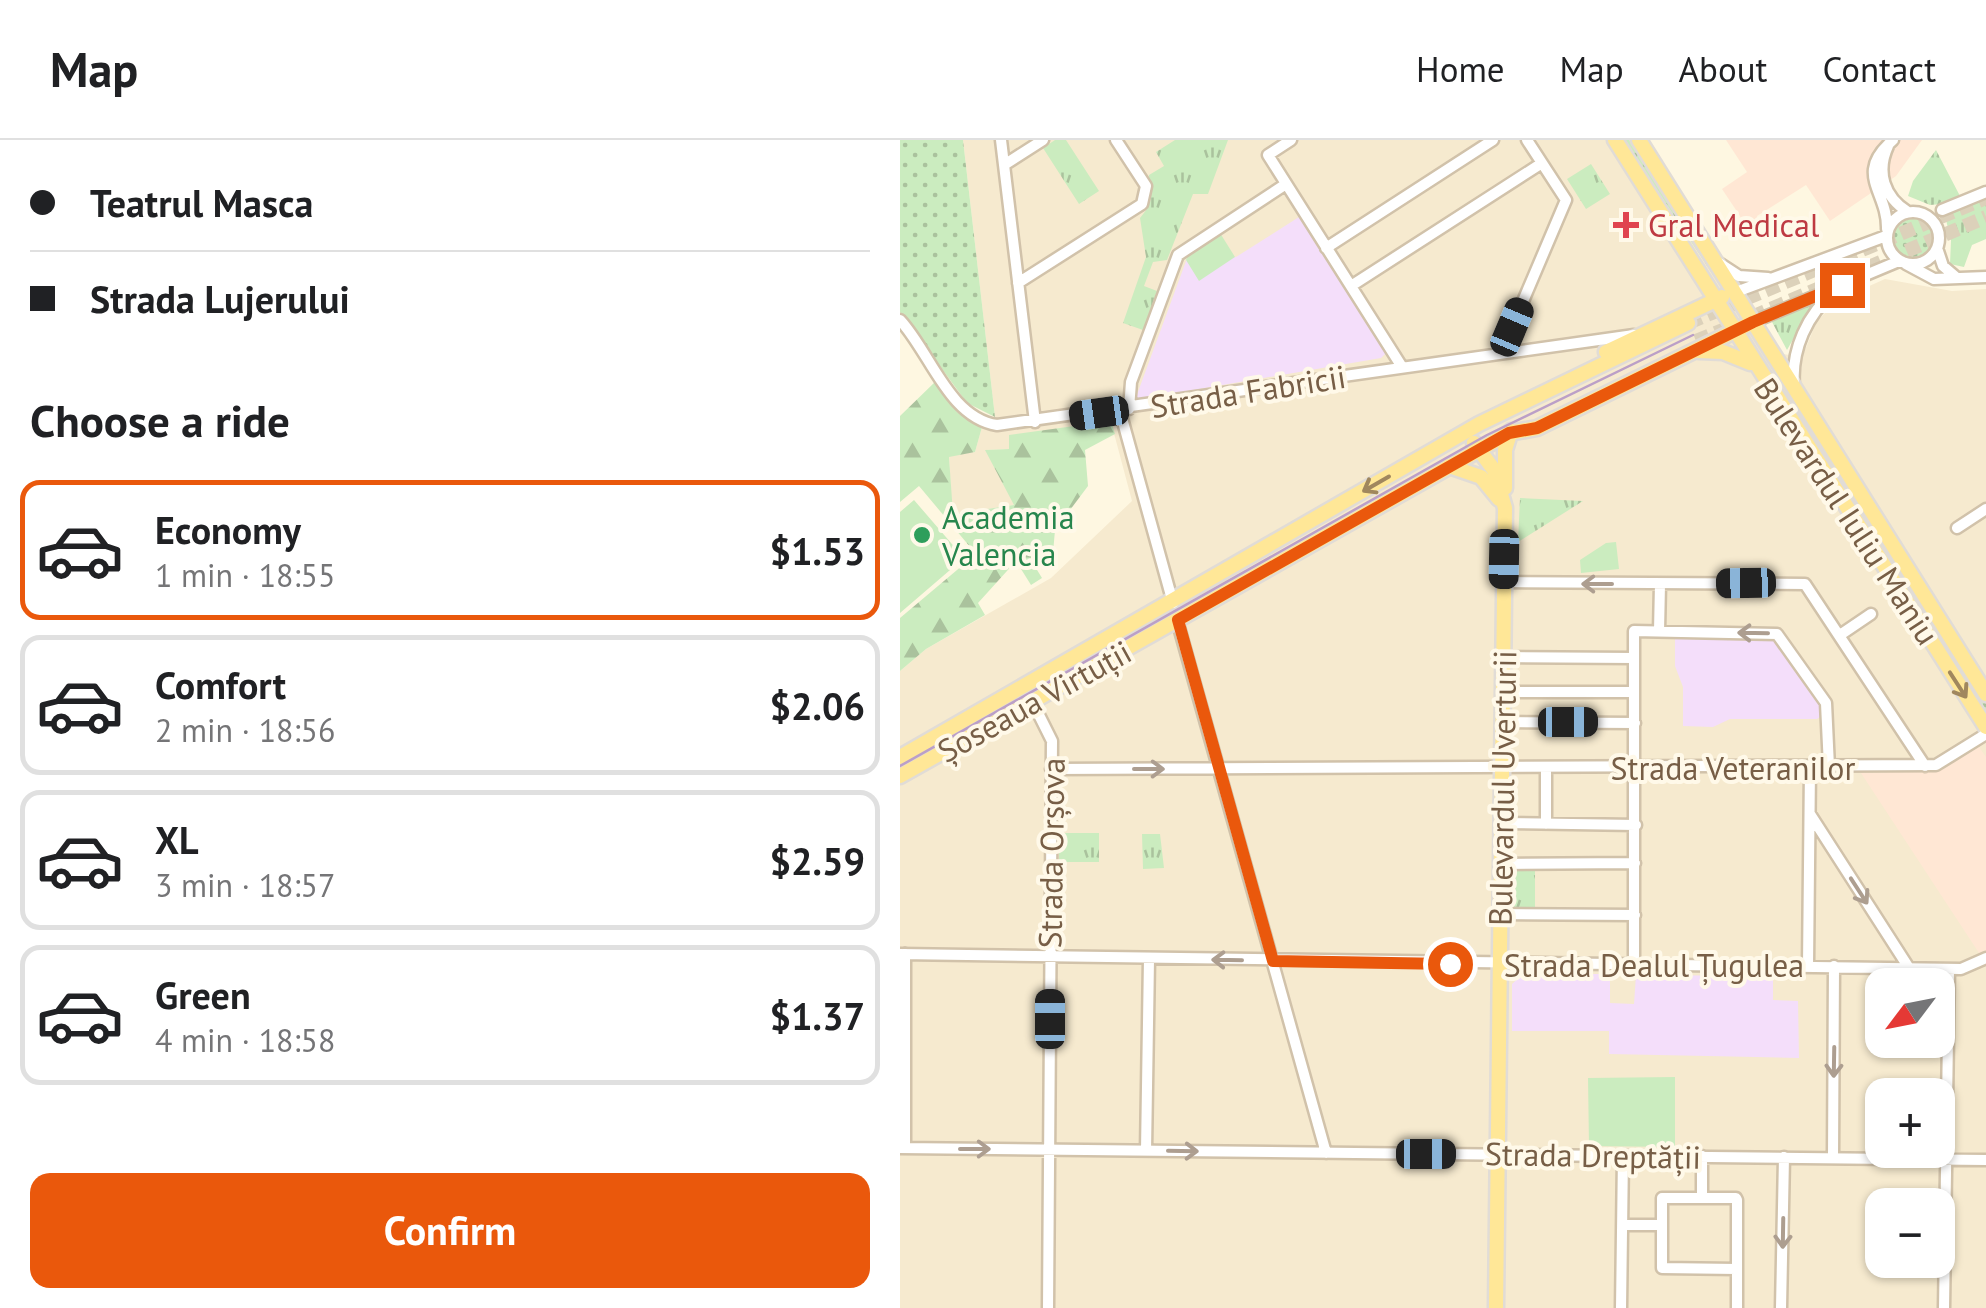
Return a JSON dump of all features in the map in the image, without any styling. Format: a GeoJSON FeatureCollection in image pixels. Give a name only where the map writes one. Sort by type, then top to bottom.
{"type":"FeatureCollection","features":[{"type":"Feature","properties":{"kind":"main road","name":"Bulevardul Iuliu Maniu"},"geometry":{"type":"LineString","coordinates":[[1615,140],[1986,731]]}},
{"type":"Feature","properties":{"kind":"main road","name":"Bulevardul Iuliu Maniu"},"geometry":{"type":"LineString","coordinates":[[1639,140],[1794,392],[1981,676],[1986,694]]}},
{"type":"Feature","properties":{"kind":"main road"},"geometry":{"type":"LineString","coordinates":[[1460,436],[1689,318],[1697,292],[1697,268]]}},
{"type":"Feature","properties":{"kind":"main road","name":"Șoseaua Virtuții"},"geometry":{"type":"LineString","coordinates":[[900,756],[1460,436],[1475,416],[1645,333],[1689,318],[1715,300],[1736,292]]}},
{"type":"Feature","properties":{"kind":"main road","name":"Șoseaua Virtuții"},"geometry":{"type":"LineString","coordinates":[[900,776],[1509,433],[1537,428],[1694,347],[1753,322]]}},
{"type":"Feature","properties":{"kind":"main road"},"geometry":{"type":"LineString","coordinates":[[1504,508],[1509,433],[1532,419],[1694,347],[1723,352],[1754,366]]}},
{"type":"Feature","properties":{"kind":"main road"},"geometry":{"type":"LineString","coordinates":[[1460,436],[1482,448]]}},
{"type":"Feature","properties":{"kind":"main road","name":"Bulevardul Uverturii"},"geometry":{"type":"LineString","coordinates":[[1482,448],[1497,478],[1504,508],[1496,1308]]}},
{"type":"Feature","properties":{"kind":"main road"},"geometry":{"type":"LineString","coordinates":[[1449,466],[1481,477],[1504,508]]}},
{"type":"Feature","properties":{"kind":"street"},"geometry":{"type":"LineString","coordinates":[[1001,140],[1035,422]]}},
{"type":"Feature","properties":{"kind":"street"},"geometry":{"type":"LineString","coordinates":[[1004,165],[1044,140]]}},
{"type":"Feature","properties":{"kind":"street"},"geometry":{"type":"LineString","coordinates":[[1018,283],[1142,204],[1146,186],[1116,140]]}},
{"type":"Feature","properties":{"kind":"street"},"geometry":{"type":"LineString","coordinates":[[1291,140],[1268,155],[1402,367]]}},
{"type":"Feature","properties":{"kind":"street"},"geometry":{"type":"LineString","coordinates":[[1326,248],[1494,140]]}},
{"type":"Feature","properties":{"kind":"street"},"geometry":{"type":"LineString","coordinates":[[1500,352],[1566,200],[1527,140]]}},
{"type":"Feature","properties":{"kind":"street"},"geometry":{"type":"LineString","coordinates":[[1892,141],[1884,155],[1882,177],[1892,199],[1908,212],[1922,214],[1933,222],[1939,234],[1937,248],[1943,266],[1958,278]]}},
{"type":"Feature","properties":{"kind":"street"},"geometry":{"type":"LineString","coordinates":[[1892,141],[1877,155],[1874,166],[1890,251],[1926,276],[1986,278]]}},
{"type":"Feature","properties":{"kind":"street"},"geometry":{"type":"LineString","coordinates":[[1350,286],[1542,163]]}},
{"type":"Feature","properties":{"kind":"street"},"geometry":{"type":"LineString","coordinates":[[1172,602],[1124,410],[1131,382],[1178,254],[1286,184]]}},
{"type":"Feature","properties":{"kind":"street"},"geometry":{"type":"LineString","coordinates":[[1942,210],[1986,192]]}},
{"type":"Feature","properties":{"kind":"street"},"geometry":{"type":"LineString","coordinates":[[1736,292],[1887,234],[1897,217],[1908,212]]}},
{"type":"Feature","properties":{"kind":"street"},"geometry":{"type":"LineString","coordinates":[[1753,322],[1902,262],[1928,260],[1937,248]]}},
{"type":"Feature","properties":{"kind":"street"},"geometry":{"type":"LineString","coordinates":[[1716,260],[1739,276],[1779,278]]}},
{"type":"Feature","properties":{"kind":"street"},"geometry":{"type":"LineString","coordinates":[[1794,392],[1794,358],[1802,336],[1818,308],[1842,285]]}},
{"type":"Feature","properties":{"kind":"street","name":"Strada Fabricii"},"geometry":{"type":"LineString","coordinates":[[900,320],[976,418],[997,425],[1124,410],[1645,333]]}},
{"type":"Feature","properties":{"kind":"street"},"geometry":{"type":"LineString","coordinates":[[1957,528],[1986,509]]}},
{"type":"Feature","properties":{"kind":"street"},"geometry":{"type":"LineString","coordinates":[[1504,582],[1805,584],[1925,766]]}},
{"type":"Feature","properties":{"kind":"street"},"geometry":{"type":"LineString","coordinates":[[1660,584],[1665,631]]}},
{"type":"Feature","properties":{"kind":"street"},"geometry":{"type":"LineString","coordinates":[[1840,635],[1871,614]]}},
{"type":"Feature","properties":{"kind":"street"},"geometry":{"type":"LineString","coordinates":[[1178,620],[1326,1153]]}},
{"type":"Feature","properties":{"kind":"street"},"geometry":{"type":"LineString","coordinates":[[1634,964],[1634,631],[1771,633],[1783,638],[1830,712],[1830,767]]}},
{"type":"Feature","properties":{"kind":"street"},"geometry":{"type":"LineString","coordinates":[[1503,657],[1634,658]]}},
{"type":"Feature","properties":{"kind":"street"},"geometry":{"type":"LineString","coordinates":[[1502,692],[1634,692]]}},
{"type":"Feature","properties":{"kind":"street","name":"Strada Orșova"},"geometry":{"type":"LineString","coordinates":[[1033,703],[1051,737],[1052,769],[1048,1308]]}},
{"type":"Feature","properties":{"kind":"street"},"geometry":{"type":"LineString","coordinates":[[1502,722],[1634,723]]}},
{"type":"Feature","properties":{"kind":"street","name":"Strada Veteranilor"},"geometry":{"type":"LineString","coordinates":[[1052,769],[1925,766],[1943,762],[1986,731]]}},
{"type":"Feature","properties":{"kind":"street"},"geometry":{"type":"LineString","coordinates":[[1808,966],[1810,767]]}},
{"type":"Feature","properties":{"kind":"street"},"geometry":{"type":"LineString","coordinates":[[1546,769],[1546,824]]}},
{"type":"Feature","properties":{"kind":"street"},"geometry":{"type":"LineString","coordinates":[[1809,813],[1909,968]]}},
{"type":"Feature","properties":{"kind":"street"},"geometry":{"type":"LineString","coordinates":[[1502,823],[1636,825]]}},
{"type":"Feature","properties":{"kind":"street"},"geometry":{"type":"LineString","coordinates":[[1501,864],[1635,863]]}},
{"type":"Feature","properties":{"kind":"street"},"geometry":{"type":"LineString","coordinates":[[1500,914],[1635,915]]}},
{"type":"Feature","properties":{"kind":"street"},"geometry":{"type":"LineString","coordinates":[[902,1148],[903,954]]}},
{"type":"Feature","properties":{"kind":"street","name":"Strada Dealul Țugulea"},"geometry":{"type":"LineString","coordinates":[[903,954],[1909,968]]}},
{"type":"Feature","properties":{"kind":"street"},"geometry":{"type":"LineString","coordinates":[[1146,1151],[1149,958]]}},
{"type":"Feature","properties":{"kind":"street","name":"Strada Dealul Țugulea"},"geometry":{"type":"LineString","coordinates":[[1955,969],[1968,968],[1985,959]]}},
{"type":"Feature","properties":{"kind":"street"},"geometry":{"type":"LineString","coordinates":[[1832,1157],[1834,966]]}},
{"type":"Feature","properties":{"kind":"street","name":"Strada Dreptății"},"geometry":{"type":"LineString","coordinates":[[902,1148],[1865,1158]]}},
{"type":"Feature","properties":{"kind":"street"},"geometry":{"type":"LineString","coordinates":[[1621,1308],[1624,1155]]}},
{"type":"Feature","properties":{"kind":"street"},"geometry":{"type":"LineString","coordinates":[[1702,1156],[1702,1196]]}},
{"type":"Feature","properties":{"kind":"street"},"geometry":{"type":"LineString","coordinates":[[1781,1308],[1784,1157]]}},
{"type":"Feature","properties":{"kind":"street","name":"Strada Dreptății"},"geometry":{"type":"LineString","coordinates":[[1955,1160],[1986,1160]]}},
{"type":"Feature","properties":{"kind":"street"},"geometry":{"type":"LineString","coordinates":[[1944,1308],[1946,1168]]}},
{"type":"Feature","properties":{"kind":"street"},"geometry":{"type":"LineString","coordinates":[[1737,1268],[1662,1268],[1664,1196],[1736,1198],[1737,1268],[1737,1308]]}},
{"type":"Feature","properties":{"kind":"street"},"geometry":{"type":"LineString","coordinates":[[1622,1225],[1662,1225]]}},
{"type":"Feature","properties":{"kind":"shaded area"},"geometry":{"type":"Polygon","coordinates":[[[963,140],[1648,140],[1783,354],[1802,357],[1817,321],[1838,300],[1885,279],[1952,291],[1986,289],[1986,1308],[900,1308],[900,671],[926,649],[1051,578],[1132,501],[1111,422],[1009,449],[986,450],[1015,505],[952,514],[949,456],[975,452],[982,427],[995,417],[963,140]]]}},
{"type":"Feature","properties":{"kind":"shaded area"},"geometry":{"type":"Polygon","coordinates":[[[1726,140],[1922,140],[1896,176],[1830,221],[1806,185],[1757,216],[1760,228],[1744,233],[1740,216],[1722,189],[1747,172],[1726,140]]]}},
{"type":"Feature","properties":{"kind":"shaded area"},"geometry":{"type":"Polygon","coordinates":[[[1299,217],[1386,353],[1381,358],[1135,400],[1189,253],[1236,257],[1299,217]]]}},
{"type":"Feature","properties":{"kind":"shaded area"},"geometry":{"type":"Polygon","coordinates":[[[1675,635],[1774,636],[1827,712],[1817,719],[1730,719],[1713,727],[1683,726],[1683,687],[1675,666],[1675,635]]]}},
{"type":"Feature","properties":{"kind":"shaded area"},"geometry":{"type":"Polygon","coordinates":[[[1977,744],[1986,757],[1986,953],[1981,956],[1861,773],[1937,771],[1977,744]]]}},
{"type":"Feature","properties":{"kind":"shaded area"},"geometry":{"type":"Polygon","coordinates":[[[1523,974],[1610,974],[1610,1003],[1634,1004],[1636,975],[1773,976],[1773,1000],[1798,1001],[1799,1058],[1609,1054],[1609,1031],[1512,1031],[1512,984],[1523,974]]]}},
{"type":"Feature","properties":{"kind":"green space"},"geometry":{"type":"Polygon","coordinates":[[[900,140],[963,140],[995,417],[967,403],[900,312],[900,140]]]}},
{"type":"Feature","properties":{"kind":"green space"},"geometry":{"type":"Polygon","coordinates":[[[1055,140],[1066,140],[1099,191],[1079,204],[1043,148],[1055,140]]]}},
{"type":"Feature","properties":{"kind":"green space"},"geometry":{"type":"Polygon","coordinates":[[[1175,140],[1228,140],[1208,194],[1193,194],[1167,260],[1153,262],[1144,286],[1157,291],[1143,330],[1123,323],[1146,257],[1140,218],[1147,209],[1149,175],[1164,166],[1156,152],[1175,140]]]}},
{"type":"Feature","properties":{"kind":"green space"},"geometry":{"type":"Polygon","coordinates":[[[1624,140],[1629,140],[1722,282],[1719,284],[1624,140]]]}},
{"type":"Feature","properties":{"kind":"green space"},"geometry":{"type":"Polygon","coordinates":[[[1936,150],[1960,196],[1986,186],[1986,239],[1972,245],[1964,267],[1950,264],[1951,240],[1942,204],[1930,205],[1908,196],[1913,181],[1936,150]]]}},
{"type":"Feature","properties":{"kind":"green space"},"geometry":{"type":"Polygon","coordinates":[[[1591,164],[1610,194],[1586,209],[1567,179],[1591,164]]]}},
{"type":"Feature","properties":{"kind":"green space"},"geometry":{"type":"Polygon","coordinates":[[[1913,219],[1926,225],[1932,238],[1926,251],[1913,257],[1900,251],[1894,238],[1900,225],[1913,219]]]}},
{"type":"Feature","properties":{"kind":"green space"},"geometry":{"type":"Polygon","coordinates":[[[1220,233],[1235,257],[1199,281],[1186,260],[1189,253],[1220,233]]]}},
{"type":"Feature","properties":{"kind":"green space"},"geometry":{"type":"Polygon","coordinates":[[[1811,301],[1813,304],[1787,350],[1771,320],[1811,301]]]}},
{"type":"Feature","properties":{"kind":"green space"},"geometry":{"type":"Polygon","coordinates":[[[1754,344],[1986,704],[1986,715],[1749,348],[1754,344]]]}},
{"type":"Feature","properties":{"kind":"green space"},"geometry":{"type":"Polygon","coordinates":[[[936,381],[957,412],[982,427],[975,452],[949,457],[953,514],[1014,505],[985,450],[1009,449],[1009,435],[1111,421],[1115,434],[1085,450],[1088,486],[1055,530],[1053,553],[1034,565],[1042,578],[1031,585],[1016,561],[978,603],[985,615],[926,649],[900,671],[900,618],[976,554],[919,486],[900,502],[900,416],[936,381]]]}},
{"type":"Feature","properties":{"kind":"green space"},"geometry":{"type":"Polygon","coordinates":[[[1520,498],[1583,501],[1518,542],[1520,498]]]}},
{"type":"Feature","properties":{"kind":"green space","name":"Academia Valencia"},"geometry":{"type":"Polygon","coordinates":[[[914,500],[964,558],[900,613],[900,512],[914,500]]]}},
{"type":"Feature","properties":{"kind":"green space"},"geometry":{"type":"Polygon","coordinates":[[[1616,542],[1619,569],[1581,573],[1580,560],[1606,543],[1616,542]]]}},
{"type":"Feature","properties":{"kind":"green space"},"geometry":{"type":"Polygon","coordinates":[[[1059,833],[1099,833],[1099,862],[1059,862],[1059,833]]]}},
{"type":"Feature","properties":{"kind":"green space"},"geometry":{"type":"Polygon","coordinates":[[[1142,834],[1160,834],[1164,868],[1143,869],[1142,834]]]}},
{"type":"Feature","properties":{"kind":"green space"},"geometry":{"type":"Polygon","coordinates":[[[1504,868],[1535,868],[1535,910],[1504,910],[1504,868]]]}},
{"type":"Feature","properties":{"kind":"green space"},"geometry":{"type":"Polygon","coordinates":[[[1675,1077],[1675,1147],[1589,1146],[1588,1078],[1675,1077]]]}},
{"type":"Feature","properties":{"kind":"tunnel"},"geometry":{"type":"LineString","coordinates":[[1688,323],[1986,198]]}},
{"type":"Feature","properties":{"kind":"tunnel"},"geometry":{"type":"LineString","coordinates":[[1752,317],[1986,217]]}},
{"type":"Feature","properties":{"kind":"tunnel"},"geometry":{"type":"LineString","coordinates":[[1696,341],[1728,328]]}},
{"type":"Feature","properties":{"kind":"tram line"},"geometry":{"type":"LineString","coordinates":[[900,766],[1487,435],[1693,335]]}},
{"type":"Feature","properties":{"kind":"place","name":"Gral Medical"},"geometry":{"type":"Point","coordinates":[1626,225]}},
{"type":"Feature","properties":{"kind":"place","name":"Academia Valencia"},"geometry":{"type":"Point","coordinates":[922,535]}},
{"type":"Feature","properties":{"kind":"route"},"geometry":{"type":"LineString","coordinates":[[1450,964],[1273,961],[1178,620],[1509,433],[1537,428],[1753,322],[1842,285]]}}]}
